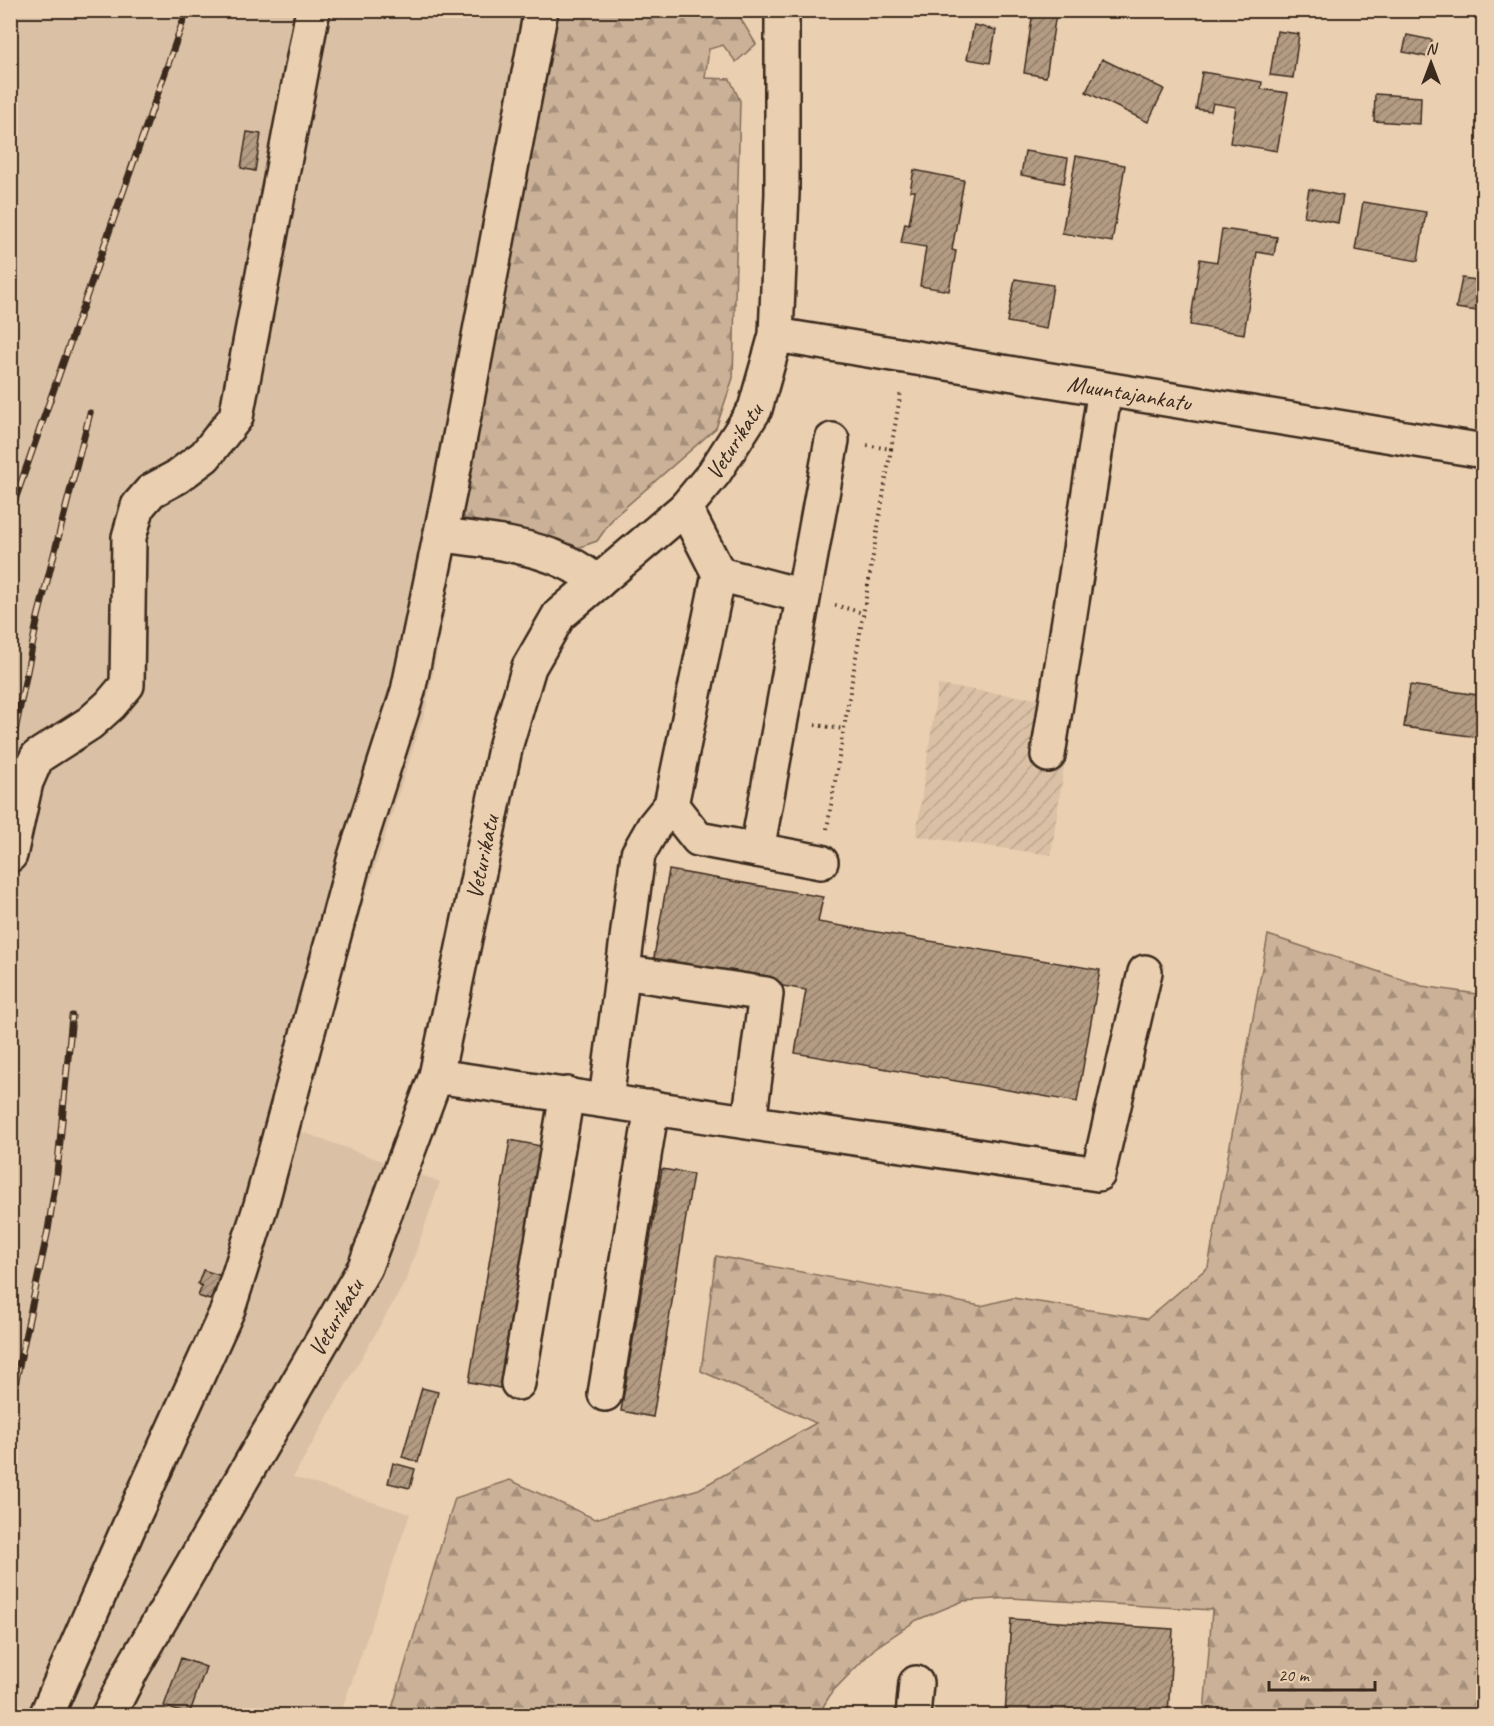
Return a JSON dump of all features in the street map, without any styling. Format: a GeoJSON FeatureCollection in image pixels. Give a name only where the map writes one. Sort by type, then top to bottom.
{"type":"FeatureCollection","features":[{"type":"Feature","properties":{"kind":"street"},"geometry":{"type":"LineString","coordinates":[[10,855],[26,782],[37,757],[90,723],[127,685],[129,537],[138,506],[151,491],[177,477],[205,456],[236,417],[313,10]]}},
{"type":"Feature","properties":{"kind":"street"},"geometry":{"type":"LineString","coordinates":[[46,1716],[228,1309],[261,1205],[355,857],[408,691],[441,535],[541,10]]}},
{"type":"Feature","properties":{"kind":"street","name":"Veturikatu"},"geometry":{"type":"LineString","coordinates":[[108,1716],[132,1669],[365,1267],[436,1076],[506,744],[529,667],[559,615],[685,508],[714,473],[755,409],[776,335],[782,193],[782,10]]}},
{"type":"Feature","properties":{"kind":"street","name":"Muuntajankatu"},"geometry":{"type":"LineString","coordinates":[[776,335],[1484,451]]}},
{"type":"Feature","properties":{"kind":"street"},"geometry":{"type":"LineString","coordinates":[[1048,755],[1105,389]]}},
{"type":"Feature","properties":{"kind":"street"},"geometry":{"type":"LineString","coordinates":[[757,850],[832,440]]}},
{"type":"Feature","properties":{"kind":"street"},"geometry":{"type":"LineString","coordinates":[[606,1100],[638,854],[654,826],[671,805],[719,574],[685,508]]}},
{"type":"Feature","properties":{"kind":"street"},"geometry":{"type":"LineString","coordinates":[[441,535],[487,540],[530,550],[567,562],[598,582]]}},
{"type":"Feature","properties":{"kind":"street"},"geometry":{"type":"LineString","coordinates":[[719,574],[803,596]]}},
{"type":"Feature","properties":{"kind":"street"},"geometry":{"type":"LineString","coordinates":[[671,805],[698,839],[821,862]]}},
{"type":"Feature","properties":{"kind":"street"},"geometry":{"type":"LineString","coordinates":[[623,972],[766,993],[749,1122]]}},
{"type":"Feature","properties":{"kind":"street"},"geometry":{"type":"LineString","coordinates":[[436,1076],[1098,1174],[1145,972]]}},
{"type":"Feature","properties":{"kind":"street"},"geometry":{"type":"LineString","coordinates":[[518,1383],[567,1094]]}},
{"type":"Feature","properties":{"kind":"street"},"geometry":{"type":"LineString","coordinates":[[605,1394],[652,1107]]}},
{"type":"Feature","properties":{"kind":"street"},"geometry":{"type":"LineString","coordinates":[[913,1716],[916,1683]]}},
{"type":"Feature","properties":{"kind":"path"},"geometry":{"type":"LineString","coordinates":[[821,862],[907,357]]}},
{"type":"Feature","properties":{"kind":"path"},"geometry":{"type":"LineString","coordinates":[[832,440],[891,449]]}},
{"type":"Feature","properties":{"kind":"shaded area"},"geometry":{"type":"Polygon","coordinates":[[[11,11],[564,11],[426,708],[291,1128],[440,1182],[406,1280],[293,1477],[410,1514],[340,1715],[176,1716],[158,1710],[155,1716],[11,1715],[11,11]]]}},
{"type":"Feature","properties":{"kind":"shaded area"},"geometry":{"type":"Polygon","coordinates":[[[938,685],[1073,704],[1051,855],[916,836],[938,685]]]}},
{"type":"Feature","properties":{"kind":"green space"},"geometry":{"type":"Polygon","coordinates":[[[552,11],[736,11],[756,44],[736,62],[723,45],[709,49],[705,78],[730,79],[740,101],[733,378],[716,428],[614,517],[597,541],[569,551],[465,521],[461,500],[552,11]]]}},
{"type":"Feature","properties":{"kind":"green space"},"geometry":{"type":"Polygon","coordinates":[[[1268,935],[1422,986],[1483,995],[1483,1715],[1204,1715],[1212,1610],[1011,1598],[963,1601],[917,1620],[875,1648],[832,1692],[818,1715],[390,1715],[455,1498],[510,1480],[595,1519],[699,1489],[816,1423],[701,1371],[716,1256],[981,1306],[1013,1298],[1147,1319],[1208,1267],[1268,935]]]}},
{"type":"Feature","properties":{"kind":"building"},"geometry":{"type":"Polygon","coordinates":[[[1033,11],[1056,14],[1046,77],[1024,73],[1033,11]]]}},
{"type":"Feature","properties":{"kind":"building"},"geometry":{"type":"Polygon","coordinates":[[[974,25],[996,30],[990,63],[967,59],[974,25]]]}},
{"type":"Feature","properties":{"kind":"building"},"geometry":{"type":"Polygon","coordinates":[[[1277,31],[1299,34],[1293,78],[1270,75],[1277,31]]]}},
{"type":"Feature","properties":{"kind":"building"},"geometry":{"type":"Polygon","coordinates":[[[1407,35],[1432,40],[1428,57],[1403,52],[1407,35]]]}},
{"type":"Feature","properties":{"kind":"building"},"geometry":{"type":"Polygon","coordinates":[[[1102,59],[1164,89],[1148,122],[1086,92],[1102,59]]]}},
{"type":"Feature","properties":{"kind":"building"},"geometry":{"type":"Polygon","coordinates":[[[1202,72],[1262,82],[1261,89],[1288,93],[1277,151],[1230,143],[1236,107],[1213,103],[1211,111],[1196,109],[1202,72]]]}},
{"type":"Feature","properties":{"kind":"building"},"geometry":{"type":"Polygon","coordinates":[[[1375,94],[1421,97],[1420,124],[1374,121],[1375,94]]]}},
{"type":"Feature","properties":{"kind":"building"},"geometry":{"type":"Polygon","coordinates":[[[247,132],[261,134],[255,171],[241,168],[247,132]]]}},
{"type":"Feature","properties":{"kind":"building"},"geometry":{"type":"Polygon","coordinates":[[[1025,151],[1068,158],[1064,183],[1021,175],[1025,151]]]}},
{"type":"Feature","properties":{"kind":"building"},"geometry":{"type":"Polygon","coordinates":[[[1076,156],[1125,165],[1112,242],[1062,233],[1076,156]]]}},
{"type":"Feature","properties":{"kind":"building"},"geometry":{"type":"Polygon","coordinates":[[[914,170],[964,180],[952,250],[956,251],[949,291],[920,286],[926,247],[901,243],[905,223],[909,224],[915,191],[910,191],[914,170]]]}},
{"type":"Feature","properties":{"kind":"building"},"geometry":{"type":"Polygon","coordinates":[[[1309,189],[1343,196],[1338,223],[1304,216],[1309,189]]]}},
{"type":"Feature","properties":{"kind":"building"},"geometry":{"type":"Polygon","coordinates":[[[1363,202],[1426,212],[1418,261],[1355,250],[1363,202]]]}},
{"type":"Feature","properties":{"kind":"building"},"geometry":{"type":"Polygon","coordinates":[[[1222,229],[1277,237],[1274,255],[1257,252],[1244,334],[1190,325],[1200,259],[1217,262],[1222,229]]]}},
{"type":"Feature","properties":{"kind":"building"},"geometry":{"type":"Polygon","coordinates":[[[1462,278],[1484,281],[1484,312],[1456,308],[1462,278]]]}},
{"type":"Feature","properties":{"kind":"building"},"geometry":{"type":"Polygon","coordinates":[[[1015,279],[1053,285],[1046,329],[1007,322],[1015,279]]]}},
{"type":"Feature","properties":{"kind":"building"},"geometry":{"type":"Polygon","coordinates":[[[1410,685],[1484,696],[1484,738],[1404,727],[1410,685]]]}},
{"type":"Feature","properties":{"kind":"building"},"geometry":{"type":"Polygon","coordinates":[[[669,870],[823,897],[818,922],[1100,970],[1077,1102],[795,1053],[806,990],[653,963],[669,870]]]}},
{"type":"Feature","properties":{"kind":"building"},"geometry":{"type":"Polygon","coordinates":[[[510,1140],[541,1146],[500,1388],[469,1382],[510,1140]]]}},
{"type":"Feature","properties":{"kind":"building"},"geometry":{"type":"Polygon","coordinates":[[[662,1169],[693,1174],[653,1417],[621,1411],[662,1169]]]}},
{"type":"Feature","properties":{"kind":"building"},"geometry":{"type":"Polygon","coordinates":[[[203,1270],[222,1276],[217,1291],[214,1290],[210,1300],[198,1296],[202,1286],[198,1284],[203,1270]]]}},
{"type":"Feature","properties":{"kind":"building"},"geometry":{"type":"Polygon","coordinates":[[[422,1388],[438,1392],[418,1462],[402,1457],[422,1388]]]}},
{"type":"Feature","properties":{"kind":"building"},"geometry":{"type":"Polygon","coordinates":[[[393,1463],[415,1469],[410,1488],[388,1483],[393,1463]]]}},
{"type":"Feature","properties":{"kind":"building"},"geometry":{"type":"Polygon","coordinates":[[[1011,1619],[1173,1629],[1168,1716],[1005,1716],[1011,1619]]]}},
{"type":"Feature","properties":{"kind":"building"},"geometry":{"type":"Polygon","coordinates":[[[181,1658],[206,1667],[189,1715],[164,1706],[181,1658]]]}},
{"type":"Feature","properties":{"kind":"railway"},"geometry":{"type":"LineString","coordinates":[[10,514],[187,10]]}},
{"type":"Feature","properties":{"kind":"railway"},"geometry":{"type":"LineString","coordinates":[[10,756],[38,617],[90,413]]}},
{"type":"Feature","properties":{"kind":"railway"},"geometry":{"type":"LineString","coordinates":[[10,1408],[48,1230],[57,1173],[72,1016]]}}]}
